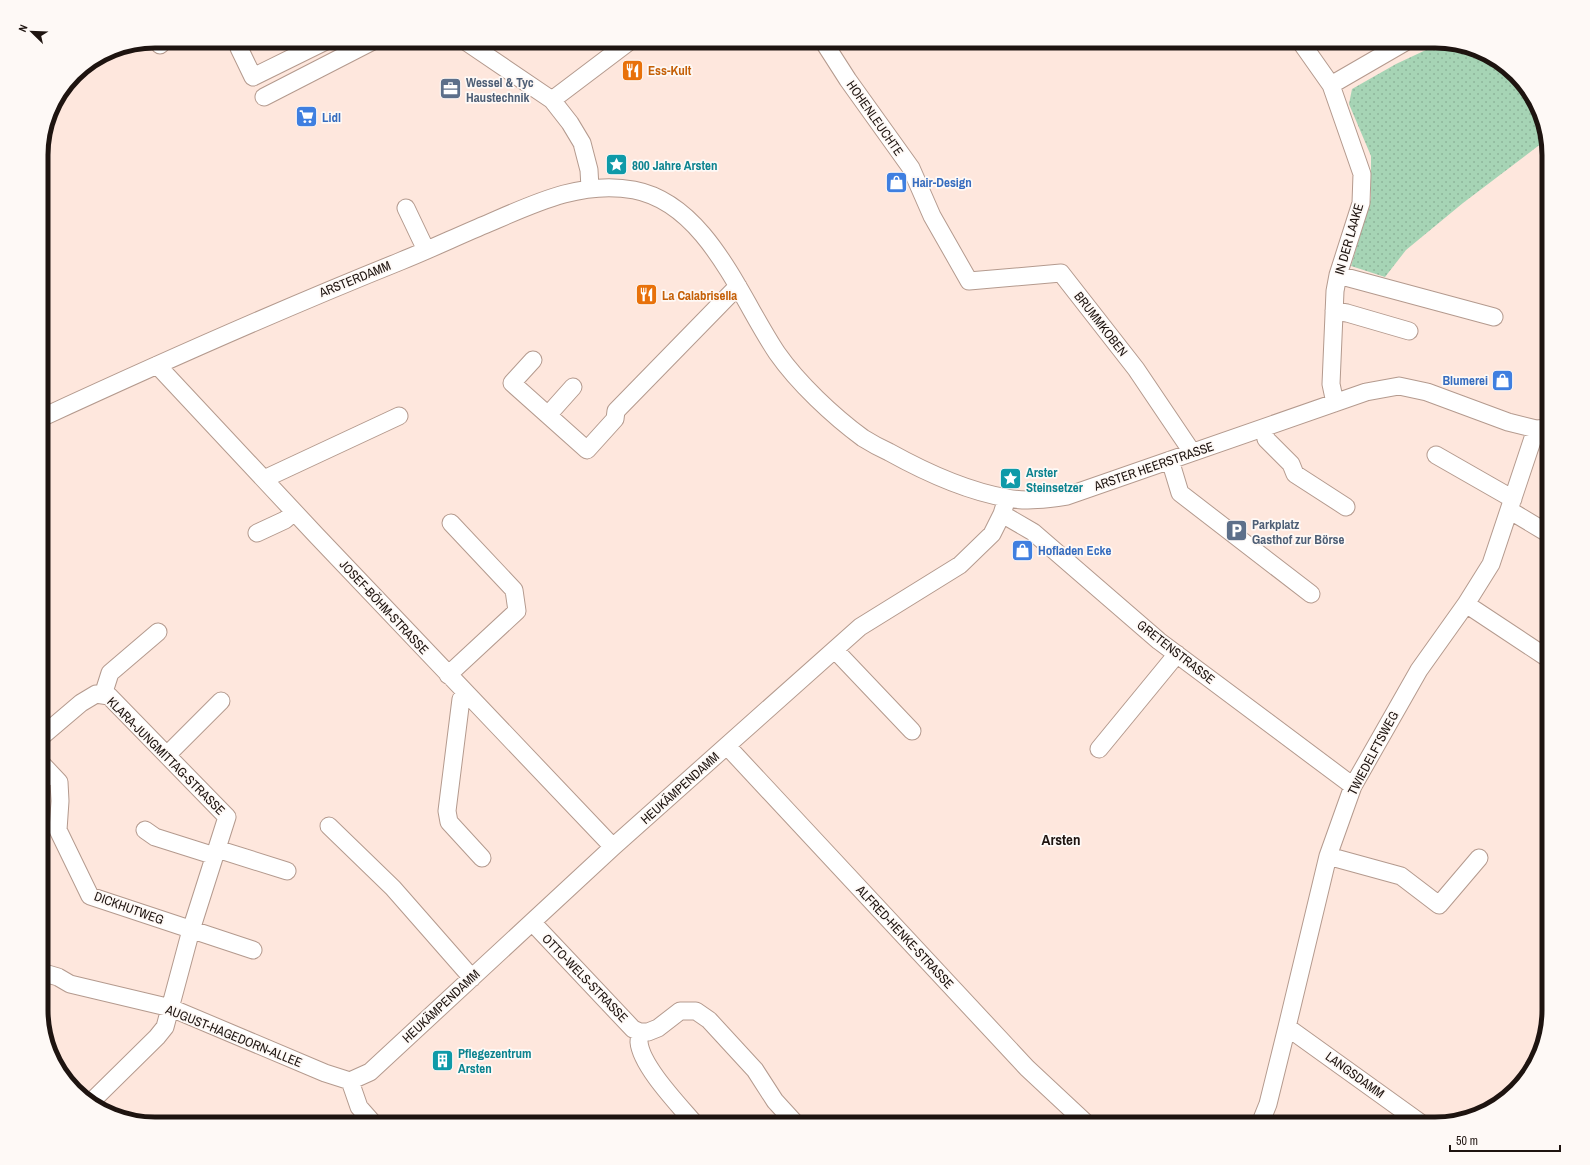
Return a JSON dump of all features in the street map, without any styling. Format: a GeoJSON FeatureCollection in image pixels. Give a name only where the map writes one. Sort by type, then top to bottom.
{"type":"FeatureCollection","features":[{"type":"Feature","properties":{"kind":"street"},"geometry":{"type":"LineString","coordinates":[[239,48],[254,78],[312,48]]}},
{"type":"Feature","properties":{"kind":"street"},"geometry":{"type":"LineString","coordinates":[[264,97],[359,48]]}},
{"type":"Feature","properties":{"kind":"street"},"geometry":{"type":"LineString","coordinates":[[474,48],[552,100],[570,123],[582,143],[589,170],[590,188]]}},
{"type":"Feature","properties":{"kind":"street"},"geometry":{"type":"LineString","coordinates":[[552,100],[621,48]]}},
{"type":"Feature","properties":{"kind":"street","name":"HOHENLEUCHTE"},"geometry":{"type":"LineString","coordinates":[[827,48],[848,80],[911,168],[932,216],[969,281]]}},
{"type":"Feature","properties":{"kind":"street","name":"IN DER LAAKE"},"geometry":{"type":"LineString","coordinates":[[1305,48],[1332,85],[1362,174],[1360,203],[1338,275],[1335,291],[1331,384],[1335,403]]}},
{"type":"Feature","properties":{"kind":"street"},"geometry":{"type":"LineString","coordinates":[[1332,85],[1395,48]]}},
{"type":"Feature","properties":{"kind":"street","name":"ARSTERDAMM"},"geometry":{"type":"LineString","coordinates":[[48,415],[336,286],[426,250],[545,199],[590,188],[636,190],[678,208]]}},
{"type":"Feature","properties":{"kind":"street"},"geometry":{"type":"LineString","coordinates":[[406,208],[426,250]]}},
{"type":"Feature","properties":{"kind":"street","name":"ARSTER HEERSTRASSE"},"geometry":{"type":"LineString","coordinates":[[678,208],[708,241],[738,286],[778,353],[798,380],[822,404],[863,438],[912,465],[970,488],[1005,506],[1067,496],[1366,392],[1399,386],[1427,392],[1508,422],[1542,428]]}},
{"type":"Feature","properties":{"kind":"street","name":"BRUMMKOBEN"},"geometry":{"type":"LineString","coordinates":[[969,281],[1060,273],[1136,369],[1192,452]]}},
{"type":"Feature","properties":{"kind":"street"},"geometry":{"type":"LineString","coordinates":[[1338,275],[1494,318]]}},
{"type":"Feature","properties":{"kind":"street"},"geometry":{"type":"LineString","coordinates":[[533,360],[512,382],[587,450],[615,419],[616,410],[738,286]]}},
{"type":"Feature","properties":{"kind":"street"},"geometry":{"type":"LineString","coordinates":[[1334,311],[1347,313],[1409,331]]}},
{"type":"Feature","properties":{"kind":"street","name":"JOSEF-BÖHM-STRASSE"},"geometry":{"type":"LineString","coordinates":[[157,365],[448,675],[613,847]]}},
{"type":"Feature","properties":{"kind":"street"},"geometry":{"type":"LineString","coordinates":[[548,415],[573,387]]}},
{"type":"Feature","properties":{"kind":"street"},"geometry":{"type":"LineString","coordinates":[[264,479],[399,416]]}},
{"type":"Feature","properties":{"kind":"street"},"geometry":{"type":"LineString","coordinates":[[1264,428],[1266,438],[1291,464],[1295,474],[1346,507]]}},
{"type":"Feature","properties":{"kind":"street","name":"TWIEDELFTSWEG"},"geometry":{"type":"LineString","coordinates":[[1263,1117],[1268,1104],[1288,1027],[1328,856],[1353,786],[1419,670],[1466,604],[1491,564],[1511,505],[1542,428]]}},
{"type":"Feature","properties":{"kind":"street"},"geometry":{"type":"LineString","coordinates":[[1436,456],[1511,505],[1542,529]]}},
{"type":"Feature","properties":{"kind":"street"},"geometry":{"type":"LineString","coordinates":[[1170,460],[1180,493],[1311,594]]}},
{"type":"Feature","properties":{"kind":"street","name":"HEUKÄMPENDAMM"},"geometry":{"type":"LineString","coordinates":[[350,1081],[370,1072],[613,847],[860,627],[960,565],[992,534],[1005,506]]}},
{"type":"Feature","properties":{"kind":"street","name":"GRETENSTRASSE"},"geometry":{"type":"LineString","coordinates":[[1005,506],[1159,641],[1353,786]]}},
{"type":"Feature","properties":{"kind":"street"},"geometry":{"type":"LineString","coordinates":[[257,533],[284,520],[294,512]]}},
{"type":"Feature","properties":{"kind":"street"},"geometry":{"type":"LineString","coordinates":[[448,675],[517,611],[514,590],[451,523]]}},
{"type":"Feature","properties":{"kind":"street"},"geometry":{"type":"LineString","coordinates":[[1466,604],[1542,653]]}},
{"type":"Feature","properties":{"kind":"street"},"geometry":{"type":"LineString","coordinates":[[103,695],[110,673],[158,632]]}},
{"type":"Feature","properties":{"kind":"street"},"geometry":{"type":"LineString","coordinates":[[835,650],[912,731]]}},
{"type":"Feature","properties":{"kind":"street"},"geometry":{"type":"LineString","coordinates":[[1099,750],[1177,654]]}},
{"type":"Feature","properties":{"kind":"street","name":"KLARA-JUNGMITTAG-STRASSE"},"geometry":{"type":"LineString","coordinates":[[48,731],[81,703],[96,694],[109,696],[227,817],[191,930],[165,1027],[157,1037],[95,1098]]}},
{"type":"Feature","properties":{"kind":"street"},"geometry":{"type":"LineString","coordinates":[[467,694],[461,699],[447,811],[448,822],[482,858]]}},
{"type":"Feature","properties":{"kind":"street"},"geometry":{"type":"LineString","coordinates":[[167,755],[221,701]]}},
{"type":"Feature","properties":{"kind":"street","name":"ALFRED-HENKE-STRASSE"},"geometry":{"type":"LineString","coordinates":[[727,746],[1027,1068],[1080,1117]]}},
{"type":"Feature","properties":{"kind":"street","name":"DICKHUTWEG"},"geometry":{"type":"LineString","coordinates":[[48,771],[58,782],[60,801],[58,830],[90,896],[253,950]]}},
{"type":"Feature","properties":{"kind":"street"},"geometry":{"type":"LineString","coordinates":[[328,826],[393,888],[472,978]]}},
{"type":"Feature","properties":{"kind":"street"},"geometry":{"type":"LineString","coordinates":[[145,830],[155,837],[287,871]]}},
{"type":"Feature","properties":{"kind":"street"},"geometry":{"type":"LineString","coordinates":[[1328,856],[1401,876],[1439,905],[1479,858]]}},
{"type":"Feature","properties":{"kind":"street","name":"OTTO-WELS-STRASSE"},"geometry":{"type":"LineString","coordinates":[[532,922],[634,1029],[640,1032],[648,1032],[658,1028],[680,1011],[696,1011],[709,1020],[755,1070],[775,1102],[789,1117]]}},
{"type":"Feature","properties":{"kind":"street","name":"AUGUST-HAGEDORN-ALLEE"},"geometry":{"type":"LineString","coordinates":[[48,974],[58,977],[70,984],[171,1008],[325,1073],[350,1081]]}},
{"type":"Feature","properties":{"kind":"street","name":"AUGUST-HAGEDORN-ALLEE"},"geometry":{"type":"LineString","coordinates":[[48,985],[55,986],[70,984]]}},
{"type":"Feature","properties":{"kind":"street","name":"LANGSDAMM"},"geometry":{"type":"LineString","coordinates":[[1288,1027],[1412,1117]]}},
{"type":"Feature","properties":{"kind":"street","name":"OTTO-WELS-STRASSE"},"geometry":{"type":"LineString","coordinates":[[640,1032],[639,1041],[642,1053],[651,1070],[689,1117]]}},
{"type":"Feature","properties":{"kind":"street"},"geometry":{"type":"LineString","coordinates":[[350,1081],[359,1107],[368,1117]]}},
{"type":"Feature","properties":{"kind":"green space"},"geometry":{"type":"Polygon","coordinates":[[[1430,48],[1456,50],[1489,62],[1506,75],[1524,96],[1536,121],[1541,144],[1463,203],[1406,250],[1385,277],[1351,266],[1371,198],[1371,156],[1349,104],[1352,89],[1396,64],[1430,48]]]}},
{"type":"Feature","properties":{"kind":"place","name":"Ess-Kult"},"geometry":{"type":"Point","coordinates":[632,70]}},
{"type":"Feature","properties":{"kind":"place","name":"Wessel & Tyc Haustechnik"},"geometry":{"type":"Point","coordinates":[451,89]}},
{"type":"Feature","properties":{"kind":"place","name":"Lidl"},"geometry":{"type":"Point","coordinates":[306,117]}},
{"type":"Feature","properties":{"kind":"place","name":"800 Jahre Arsten"},"geometry":{"type":"Point","coordinates":[616,165]}},
{"type":"Feature","properties":{"kind":"place","name":"Hair-Design"},"geometry":{"type":"Point","coordinates":[896,182]}},
{"type":"Feature","properties":{"kind":"place","name":"La Calabrisella"},"geometry":{"type":"Point","coordinates":[647,295]}},
{"type":"Feature","properties":{"kind":"place","name":"Blumerei"},"geometry":{"type":"Point","coordinates":[1503,380]}},
{"type":"Feature","properties":{"kind":"place","name":"Arster Steinsetzer"},"geometry":{"type":"Point","coordinates":[1011,479]}},
{"type":"Feature","properties":{"kind":"place","name":"Parkplatz Gasthof zur Börse"},"geometry":{"type":"Point","coordinates":[1237,531]}},
{"type":"Feature","properties":{"kind":"place","name":"Hofladen Ecke"},"geometry":{"type":"Point","coordinates":[1023,550]}},
{"type":"Feature","properties":{"kind":"place","name":"Pflegezentrum Arsten"},"geometry":{"type":"Point","coordinates":[442,1060]}},
{"type":"Feature","properties":{"kind":"district","name":"Arsten"},"geometry":{"type":"Point","coordinates":[1061,839]}}]}
